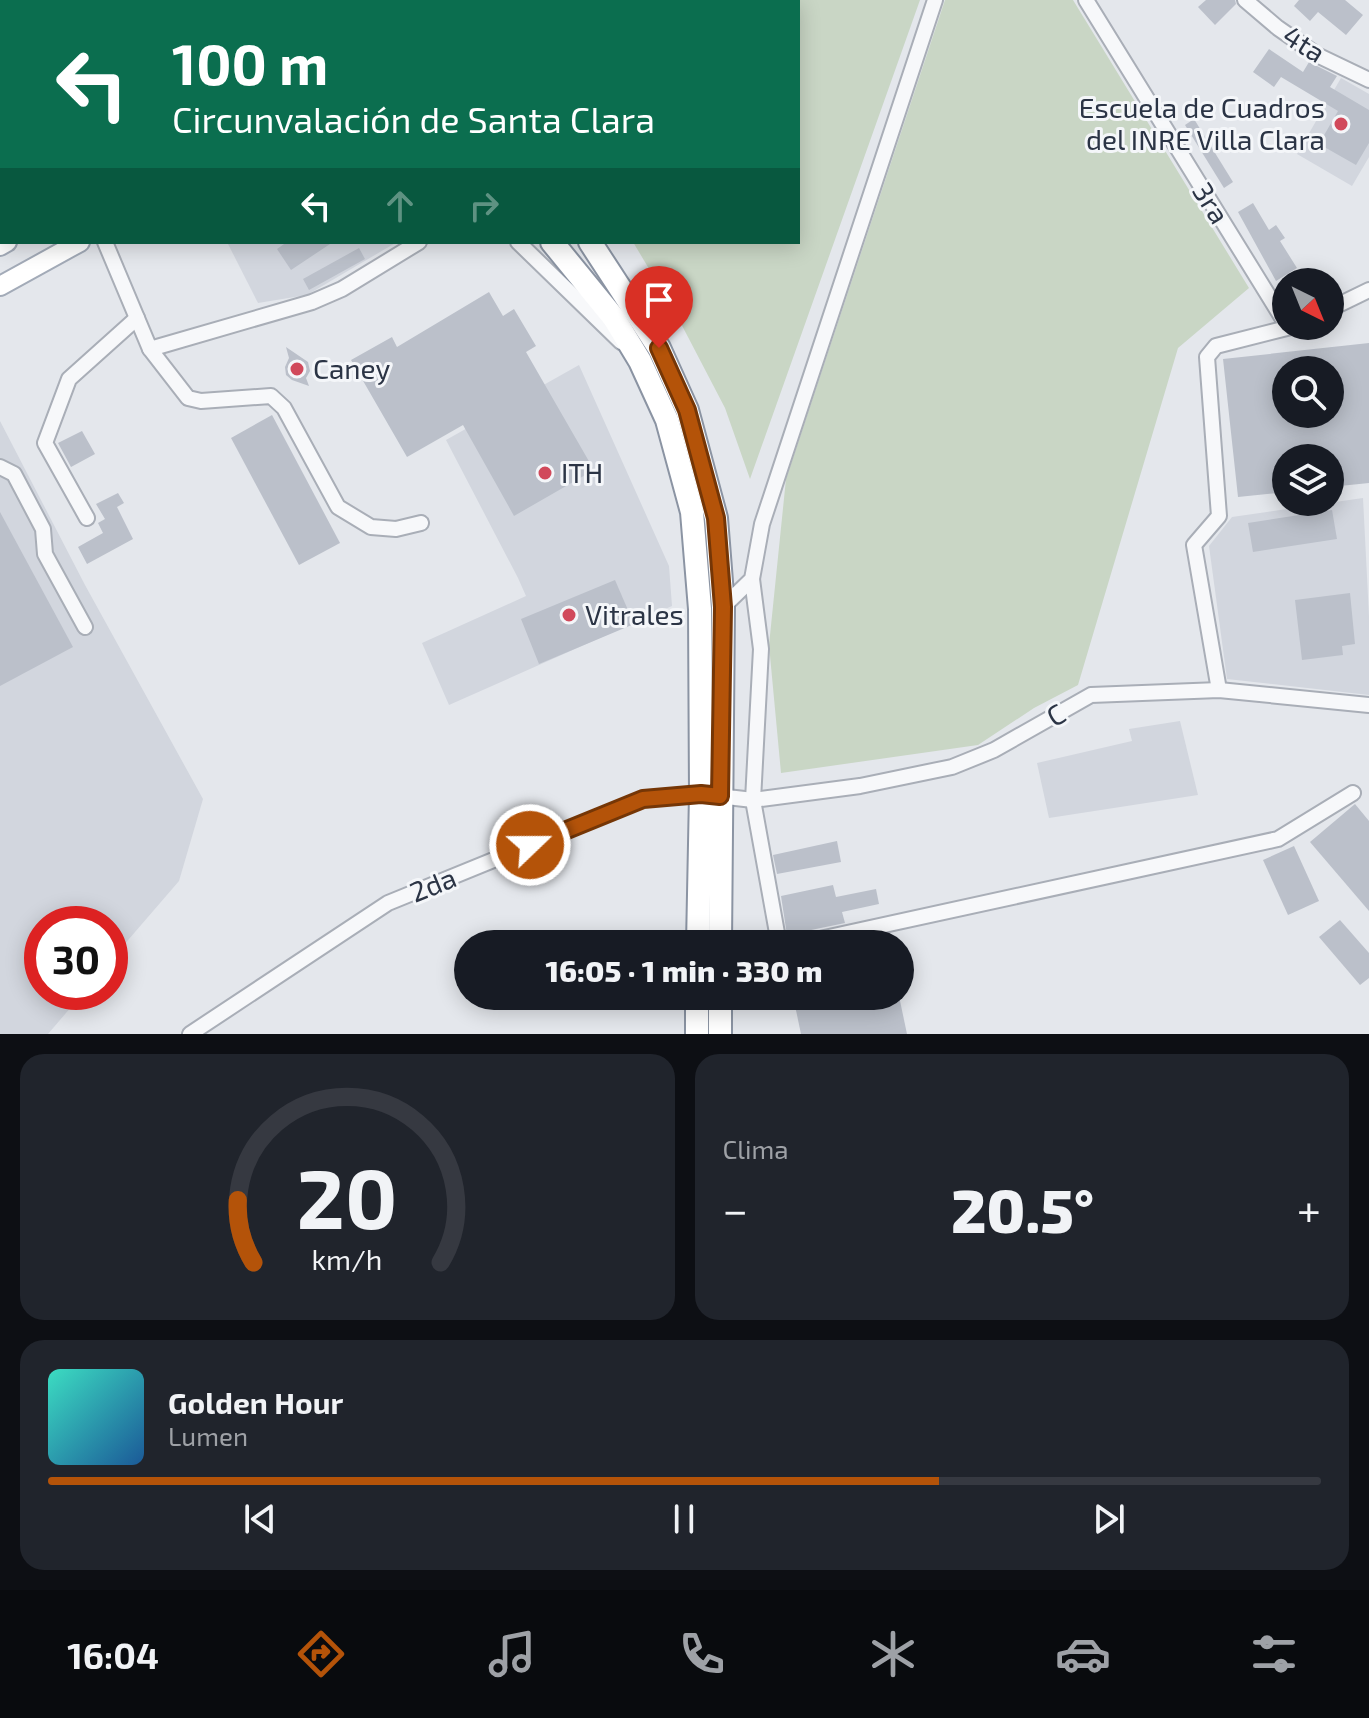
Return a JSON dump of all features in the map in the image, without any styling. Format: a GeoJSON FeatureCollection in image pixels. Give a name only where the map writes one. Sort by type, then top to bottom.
{"type":"FeatureCollection","features":[{"type":"Feature","properties":{"kind":"highway"},"geometry":{"type":"LineString","coordinates":[[554,244],[614,318],[650,354],[692,512],[719,930]]}},
{"type":"Feature","properties":{"kind":"highway"},"geometry":{"type":"LineString","coordinates":[[591,244],[650,354],[687,410],[716,518],[723,607],[699,930]]}},
{"type":"Feature","properties":{"kind":"highway"},"geometry":{"type":"LineString","coordinates":[[697,1010],[697,1034]]}},
{"type":"Feature","properties":{"kind":"highway"},"geometry":{"type":"LineString","coordinates":[[720,1010],[720,1034]]}},
{"type":"Feature","properties":{"kind":"main road"},"geometry":{"type":"LineString","coordinates":[[0,286],[76,244]]}},
{"type":"Feature","properties":{"kind":"street"},"geometry":{"type":"LineString","coordinates":[[776,930],[753,800],[761,649],[752,579],[762,524],[935,0]]}},
{"type":"Feature","properties":{"kind":"street","name":"3ra"},"geometry":{"type":"LineString","coordinates":[[1086,0],[1272,299]]}},
{"type":"Feature","properties":{"kind":"street","name":"4ta"},"geometry":{"type":"LineString","coordinates":[[1245,0],[1317,55],[1369,80]]}},
{"type":"Feature","properties":{"kind":"street"},"geometry":{"type":"LineString","coordinates":[[106,244],[150,349],[188,398],[201,401],[271,396],[284,408],[338,507],[371,527],[396,529],[421,523]]}},
{"type":"Feature","properties":{"kind":"street"},"geometry":{"type":"LineString","coordinates":[[150,349],[312,302],[342,289],[416,244]]}},
{"type":"Feature","properties":{"kind":"street"},"geometry":{"type":"LineString","coordinates":[[520,244],[650,354]]}},
{"type":"Feature","properties":{"kind":"street"},"geometry":{"type":"LineString","coordinates":[[1344,302],[1369,290]]}},
{"type":"Feature","properties":{"kind":"street"},"geometry":{"type":"LineString","coordinates":[[87,518],[45,443],[69,379],[137,318]]}},
{"type":"Feature","properties":{"kind":"street"},"geometry":{"type":"LineString","coordinates":[[1219,690],[1194,545],[1219,516],[1207,357],[1216,346],[1272,331]]}},
{"type":"Feature","properties":{"kind":"street"},"geometry":{"type":"LineString","coordinates":[[0,467],[14,474],[43,529],[45,554],[85,627]]}},
{"type":"Feature","properties":{"kind":"street"},"geometry":{"type":"LineString","coordinates":[[723,607],[752,579]]}},
{"type":"Feature","properties":{"kind":"street","name":"C"},"geometry":{"type":"LineString","coordinates":[[711,795],[753,800],[860,786],[952,767],[994,750],[1091,695],[1219,690],[1369,705]]}},
{"type":"Feature","properties":{"kind":"street"},"geometry":{"type":"LineString","coordinates":[[861,930],[1278,839],[1353,793]]}},
{"type":"Feature","properties":{"kind":"street","name":"2da"},"geometry":{"type":"LineString","coordinates":[[190,1034],[388,903],[643,799],[711,795]]}},
{"type":"Feature","properties":{"kind":"shaded area","name":"Escuela de Cuadros del INRE Villa Clara"},"geometry":{"type":"Polygon","coordinates":[[[1341,78],[1369,94],[1369,157],[1352,186],[1297,154],[1341,78]]]}},
{"type":"Feature","properties":{"kind":"shaded area"},"geometry":{"type":"Polygon","coordinates":[[[228,244],[394,244],[307,295],[258,303],[228,244]]]}},
{"type":"Feature","properties":{"kind":"shaded area"},"geometry":{"type":"Polygon","coordinates":[[[579,365],[669,566],[672,606],[449,705],[422,643],[526,596],[446,440],[579,365]]]}},
{"type":"Feature","properties":{"kind":"shaded area"},"geometry":{"type":"Polygon","coordinates":[[[0,421],[85,585],[203,799],[179,881],[128,940],[128,906],[24,906],[24,1010],[69,1010],[48,1034],[0,1034],[0,421]]]}},
{"type":"Feature","properties":{"kind":"shaded area"},"geometry":{"type":"Polygon","coordinates":[[[1363,498],[1369,616],[1369,695],[1227,679],[1209,546],[1232,517],[1272,511],[1272,516],[1344,516],[1344,501],[1363,498]]]}},
{"type":"Feature","properties":{"kind":"shaded area"},"geometry":{"type":"Polygon","coordinates":[[[1180,721],[1198,795],[1049,818],[1037,763],[1132,741],[1129,729],[1180,721]]]}},
{"type":"Feature","properties":{"kind":"green space"},"geometry":{"type":"Polygon","coordinates":[[[800,0],[920,0],[750,479],[725,408],[676,314],[634,244],[800,244],[800,0]]]}},
{"type":"Feature","properties":{"kind":"green space"},"geometry":{"type":"Polygon","coordinates":[[[945,0],[1073,0],[1249,288],[1178,348],[1078,685],[1034,708],[978,745],[781,773],[769,645],[786,479],[945,0]]]}},
{"type":"Feature","properties":{"kind":"building"},"geometry":{"type":"Polygon","coordinates":[[[1206,0],[1235,0],[1236,4],[1215,25],[1198,7],[1206,0]]]}},
{"type":"Feature","properties":{"kind":"building"},"geometry":{"type":"Polygon","coordinates":[[[1299,0],[1345,0],[1363,15],[1346,35],[1318,12],[1310,21],[1294,6],[1299,0]]]}},
{"type":"Feature","properties":{"kind":"building"},"geometry":{"type":"Polygon","coordinates":[[[1269,49],[1303,72],[1309,62],[1337,76],[1330,87],[1369,110],[1369,143],[1356,165],[1319,144],[1338,111],[1281,77],[1274,87],[1253,72],[1269,49]]]}},
{"type":"Feature","properties":{"kind":"building"},"geometry":{"type":"Polygon","coordinates":[[[1194,119],[1233,182],[1224,188],[1185,125],[1194,119]]]}},
{"type":"Feature","properties":{"kind":"building"},"geometry":{"type":"Polygon","coordinates":[[[1253,203],[1269,230],[1276,225],[1285,238],[1280,241],[1297,268],[1272,268],[1272,274],[1238,212],[1253,203]]]}},
{"type":"Feature","properties":{"kind":"building"},"geometry":{"type":"Polygon","coordinates":[[[284,244],[330,244],[291,270],[277,249],[284,244]]]}},
{"type":"Feature","properties":{"kind":"building"},"geometry":{"type":"Polygon","coordinates":[[[359,248],[365,259],[309,290],[303,279],[359,248]]]}},
{"type":"Feature","properties":{"kind":"building"},"geometry":{"type":"Polygon","coordinates":[[[489,292],[503,316],[514,309],[536,346],[526,352],[594,470],[514,516],[463,425],[407,457],[351,360],[392,337],[397,347],[489,292]]]}},
{"type":"Feature","properties":{"kind":"building"},"geometry":{"type":"Polygon","coordinates":[[[1369,343],[1369,483],[1344,486],[1344,444],[1272,444],[1272,493],[1238,497],[1223,359],[1369,343]]]}},
{"type":"Feature","properties":{"kind":"building","name":"Caney"},"geometry":{"type":"Polygon","coordinates":[[[286,347],[308,362],[310,371],[306,378],[309,386],[286,375],[289,358],[286,347]]]}},
{"type":"Feature","properties":{"kind":"building"},"geometry":{"type":"Polygon","coordinates":[[[272,415],[340,543],[299,565],[231,438],[272,415]]]}},
{"type":"Feature","properties":{"kind":"building"},"geometry":{"type":"Polygon","coordinates":[[[82,431],[95,454],[71,467],[58,443],[82,431]]]}},
{"type":"Feature","properties":{"kind":"building"},"geometry":{"type":"Polygon","coordinates":[[[118,493],[124,503],[117,507],[133,539],[87,564],[78,547],[103,533],[98,523],[105,519],[96,504],[118,493]]]}},
{"type":"Feature","properties":{"kind":"building"},"geometry":{"type":"Polygon","coordinates":[[[0,512],[73,647],[0,686],[0,512]]]}},
{"type":"Feature","properties":{"kind":"building"},"geometry":{"type":"Polygon","coordinates":[[[1293,516],[1333,516],[1337,539],[1253,552],[1248,523],[1293,516]]]}},
{"type":"Feature","properties":{"kind":"building"},"geometry":{"type":"Polygon","coordinates":[[[615,580],[634,624],[539,664],[521,619],[615,580]]]}},
{"type":"Feature","properties":{"kind":"building"},"geometry":{"type":"Polygon","coordinates":[[[1350,593],[1355,644],[1342,646],[1343,655],[1302,660],[1295,600],[1350,593]]]}},
{"type":"Feature","properties":{"kind":"building"},"geometry":{"type":"Polygon","coordinates":[[[1355,804],[1369,821],[1369,911],[1310,842],[1355,804]]]}},
{"type":"Feature","properties":{"kind":"building"},"geometry":{"type":"Polygon","coordinates":[[[837,841],[841,862],[777,874],[773,855],[837,841]]]}},
{"type":"Feature","properties":{"kind":"building"},"geometry":{"type":"Polygon","coordinates":[[[1294,846],[1319,901],[1288,915],[1263,860],[1294,846]]]}},
{"type":"Feature","properties":{"kind":"building"},"geometry":{"type":"Polygon","coordinates":[[[833,885],[836,897],[876,889],[879,904],[842,912],[845,923],[811,930],[786,930],[781,896],[833,885]]]}},
{"type":"Feature","properties":{"kind":"building"},"geometry":{"type":"Polygon","coordinates":[[[1340,920],[1369,953],[1369,978],[1360,985],[1319,937],[1340,920]]]}},
{"type":"Feature","properties":{"kind":"building"},"geometry":{"type":"Polygon","coordinates":[[[796,1010],[902,1010],[907,1034],[801,1034],[796,1010]]]}},
{"type":"Feature","properties":{"kind":"place","name":"Escuela de Cuadros del INRE Villa Clara"},"geometry":{"type":"Point","coordinates":[1341,124]}},
{"type":"Feature","properties":{"kind":"place","name":"Caney"},"geometry":{"type":"Point","coordinates":[297,369]}},
{"type":"Feature","properties":{"kind":"place","name":"ITH"},"geometry":{"type":"Point","coordinates":[545,473]}},
{"type":"Feature","properties":{"kind":"place","name":"Vitrales"},"geometry":{"type":"Point","coordinates":[569,615]}},
{"type":"Feature","properties":{"kind":"route"},"geometry":{"type":"LineString","coordinates":[[530,845],[643,799],[701,794],[720,796],[723,607],[716,518],[687,410],[659,348]]}}]}
